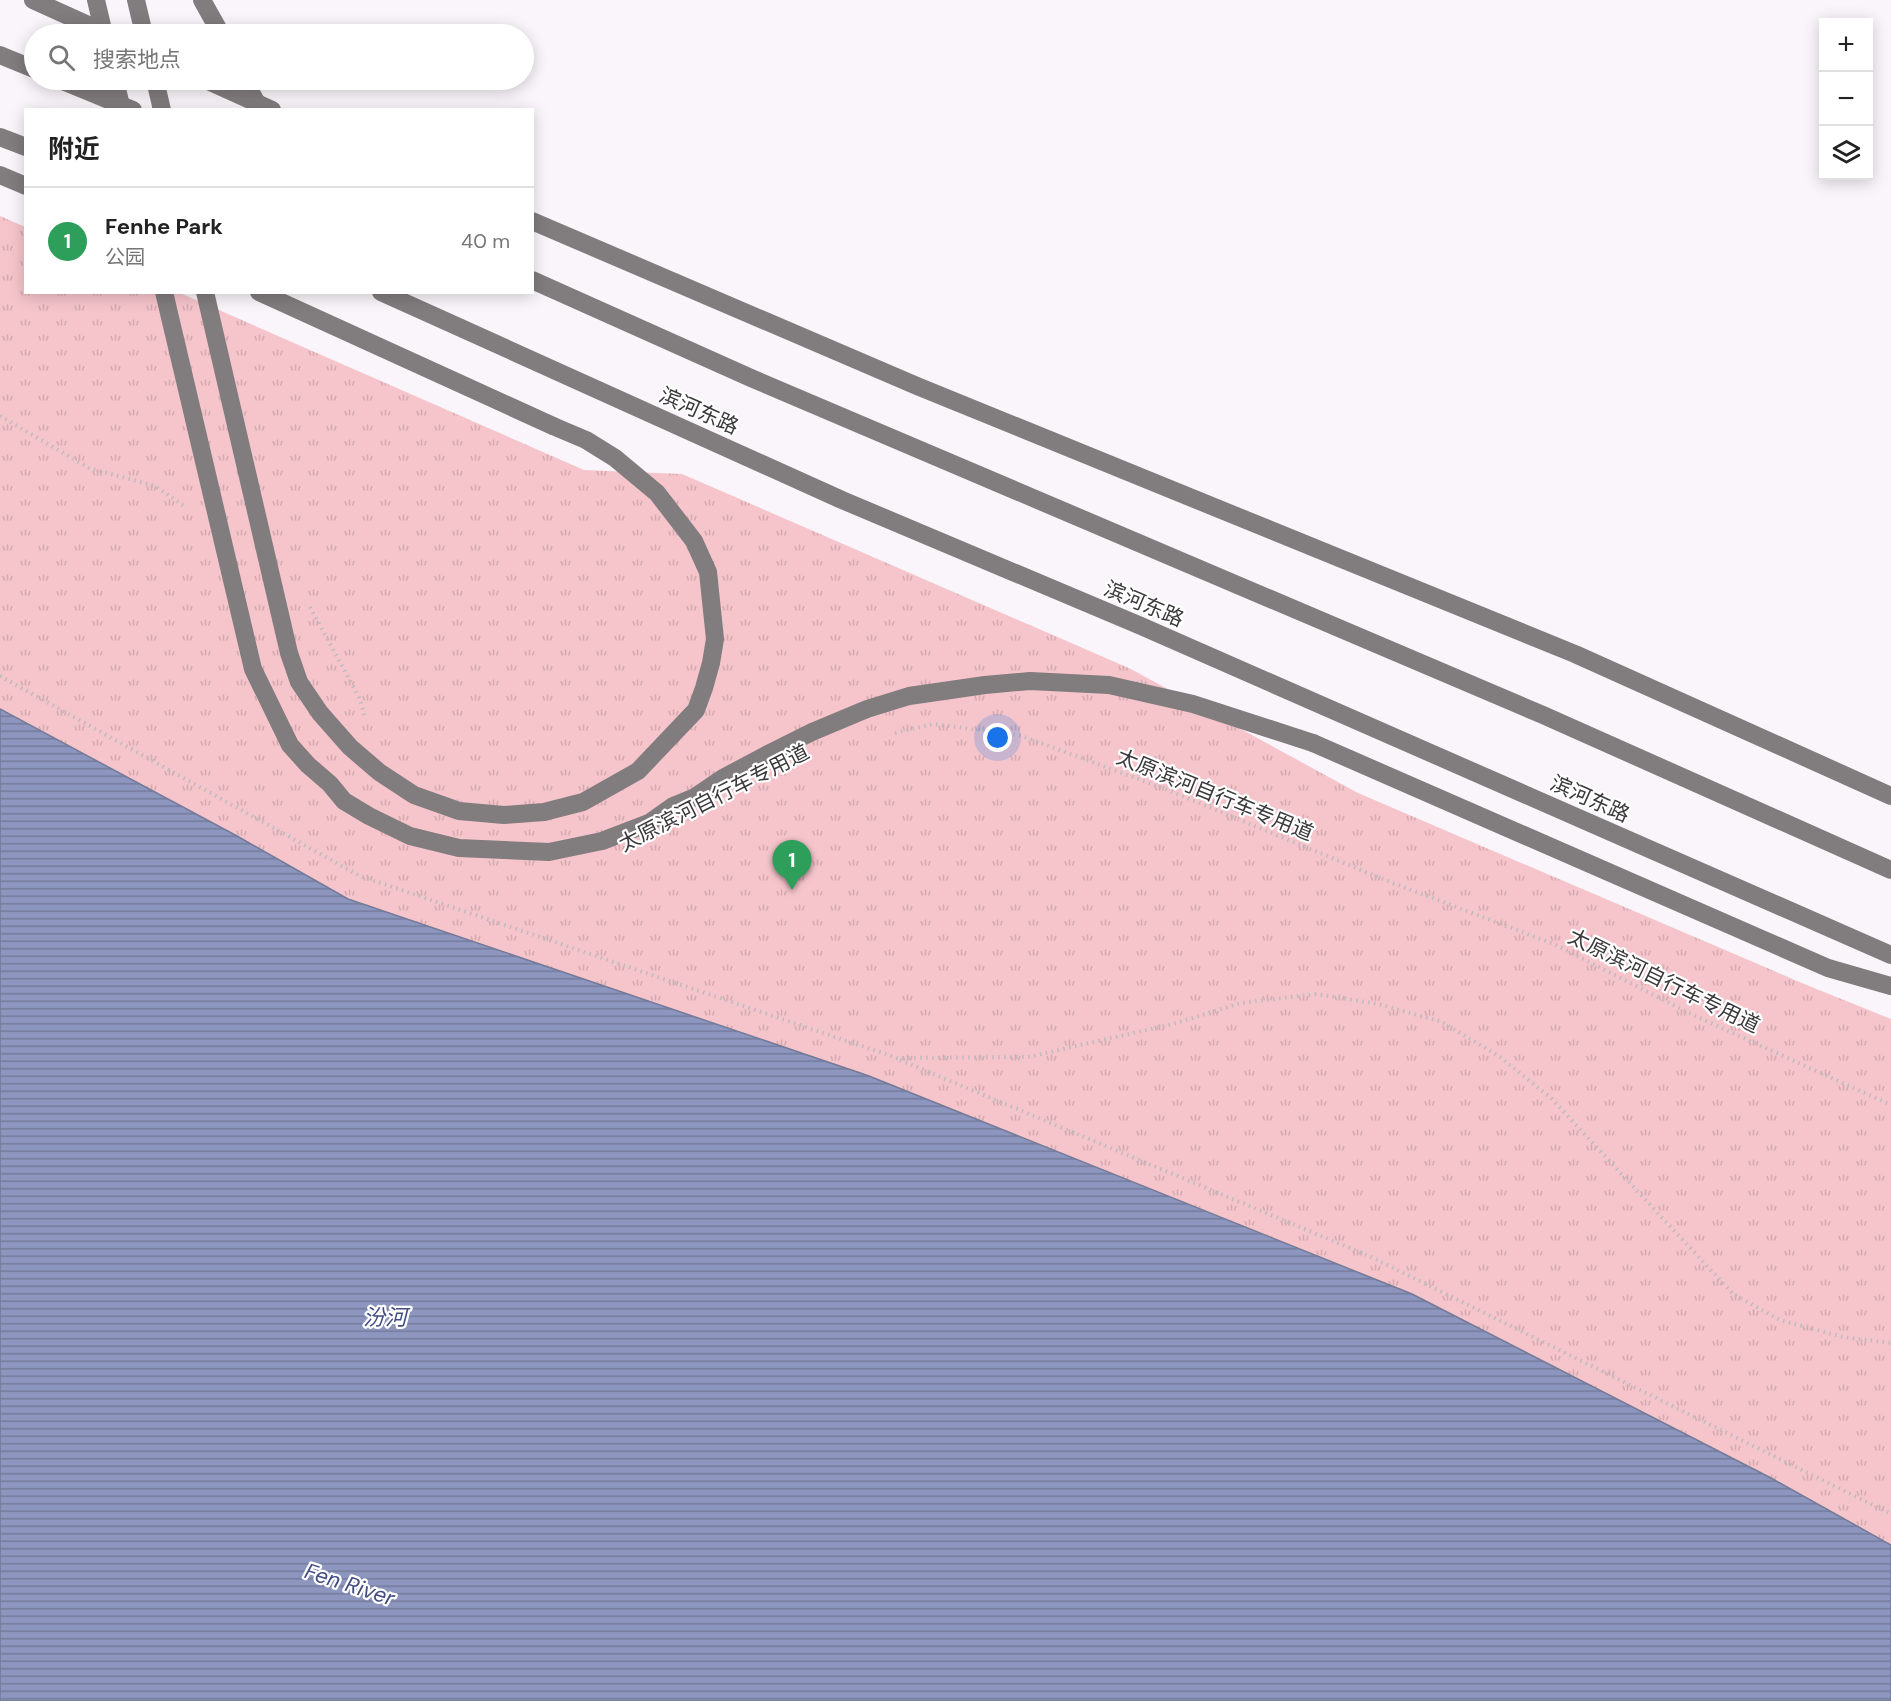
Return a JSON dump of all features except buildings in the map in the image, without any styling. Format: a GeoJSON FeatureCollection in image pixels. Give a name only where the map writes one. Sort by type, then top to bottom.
{"type":"FeatureCollection","features":[{"type":"Feature","properties":{"kind":"highway"},"geometry":{"type":"LineString","coordinates":[[33,0],[85,24]]}},
{"type":"Feature","properties":{"kind":"highway"},"geometry":{"type":"LineString","coordinates":[[96,0],[103,24]]}},
{"type":"Feature","properties":{"kind":"highway"},"geometry":{"type":"LineString","coordinates":[[136,0],[142,24]]}},
{"type":"Feature","properties":{"kind":"highway"},"geometry":{"type":"LineString","coordinates":[[202,0],[215,24]]}},
{"type":"Feature","properties":{"kind":"highway"},"geometry":{"type":"LineString","coordinates":[[0,55],[24,65]]}},
{"type":"Feature","properties":{"kind":"highway"},"geometry":{"type":"LineString","coordinates":[[84,90],[128,108]]}},
{"type":"Feature","properties":{"kind":"highway"},"geometry":{"type":"LineString","coordinates":[[117,90],[121,108]]}},
{"type":"Feature","properties":{"kind":"highway"},"geometry":{"type":"LineString","coordinates":[[157,90],[162,108]]}},
{"type":"Feature","properties":{"kind":"highway"},"geometry":{"type":"LineString","coordinates":[[227,90],[263,107]]}},
{"type":"Feature","properties":{"kind":"highway"},"geometry":{"type":"LineString","coordinates":[[251,90],[263,107]]}},
{"type":"Feature","properties":{"kind":"highway"},"geometry":{"type":"LineString","coordinates":[[0,137],[24,146]]}},
{"type":"Feature","properties":{"kind":"highway"},"geometry":{"type":"LineString","coordinates":[[0,175],[24,185]]}},
{"type":"Feature","properties":{"kind":"highway"},"geometry":{"type":"LineString","coordinates":[[534,222],[917,386],[1575,654],[1891,796]]}},
{"type":"Feature","properties":{"kind":"highway"},"geometry":{"type":"LineString","coordinates":[[534,281],[794,396],[1543,715],[1891,870]]}},
{"type":"Feature","properties":{"kind":"highway"},"geometry":{"type":"LineString","coordinates":[[164,294],[253,669],[290,745],[308,765],[330,784],[344,801],[410,836],[459,848],[549,852],[602,841],[649,824],[673,806],[812,732],[867,709],[909,696],[1030,681],[1109,685],[1193,704],[1313,743],[1828,968],[1891,986]]}},
{"type":"Feature","properties":{"kind":"highway"},"geometry":{"type":"LineString","coordinates":[[205,294],[289,652],[300,682],[320,713],[350,747],[379,772],[414,795],[459,811],[504,815],[544,812],[583,802],[638,771],[696,710],[711,663],[715,639],[708,572],[694,541],[657,493],[615,458],[586,440],[263,294]]}},
{"type":"Feature","properties":{"kind":"highway","name":"滨河东路"},"geometry":{"type":"LineString","coordinates":[[385,294],[842,500],[1152,631],[1891,955]]}},
{"type":"Feature","properties":{"kind":"path"},"geometry":{"type":"LineString","coordinates":[[0,416],[89,468],[155,486],[184,507]]}},
{"type":"Feature","properties":{"kind":"path"},"geometry":{"type":"LineString","coordinates":[[306,600],[360,699],[366,722]]}},
{"type":"Feature","properties":{"kind":"path"},"geometry":{"type":"LineString","coordinates":[[0,676],[360,876],[897,1058],[1369,1256],[1891,1514]]}},
{"type":"Feature","properties":{"kind":"path","name":"太原滨河自行车专用道"},"geometry":{"type":"LineString","coordinates":[[886,736],[933,724],[1019,735],[1083,758],[1168,790],[1385,880],[1554,944],[1689,1013],[1891,1105]]}},
{"type":"Feature","properties":{"kind":"path"},"geometry":{"type":"LineString","coordinates":[[897,1058],[1028,1057],[1173,1024],[1241,1002],[1316,994],[1389,1007],[1442,1022],[1500,1057],[1551,1098],[1733,1294],[1780,1320],[1843,1336],[1891,1343]]}},
{"type":"Feature","properties":{"kind":"green space"},"geometry":{"type":"Polygon","coordinates":[[[0,216],[24,227],[24,294],[182,294],[584,470],[682,474],[1131,669],[1358,793],[1891,1019],[1891,1701],[0,1701],[0,216]]]}},
{"type":"Feature","properties":{"kind":"water","name":"汾河"},"geometry":{"type":"Polygon","coordinates":[[[0,709],[237,836],[348,899],[869,1076],[1412,1294],[1771,1478],[1891,1545],[1891,1701],[0,1701],[0,709]]]}},
{"type":"Feature","properties":{"kind":"place","name":"Fenhe Park"},"geometry":{"type":"Point","coordinates":[792,890]}},
{"type":"Feature","properties":{"kind":"water label","name":"Fen River"},"geometry":{"type":"Point","coordinates":[350,1584]}}]}
